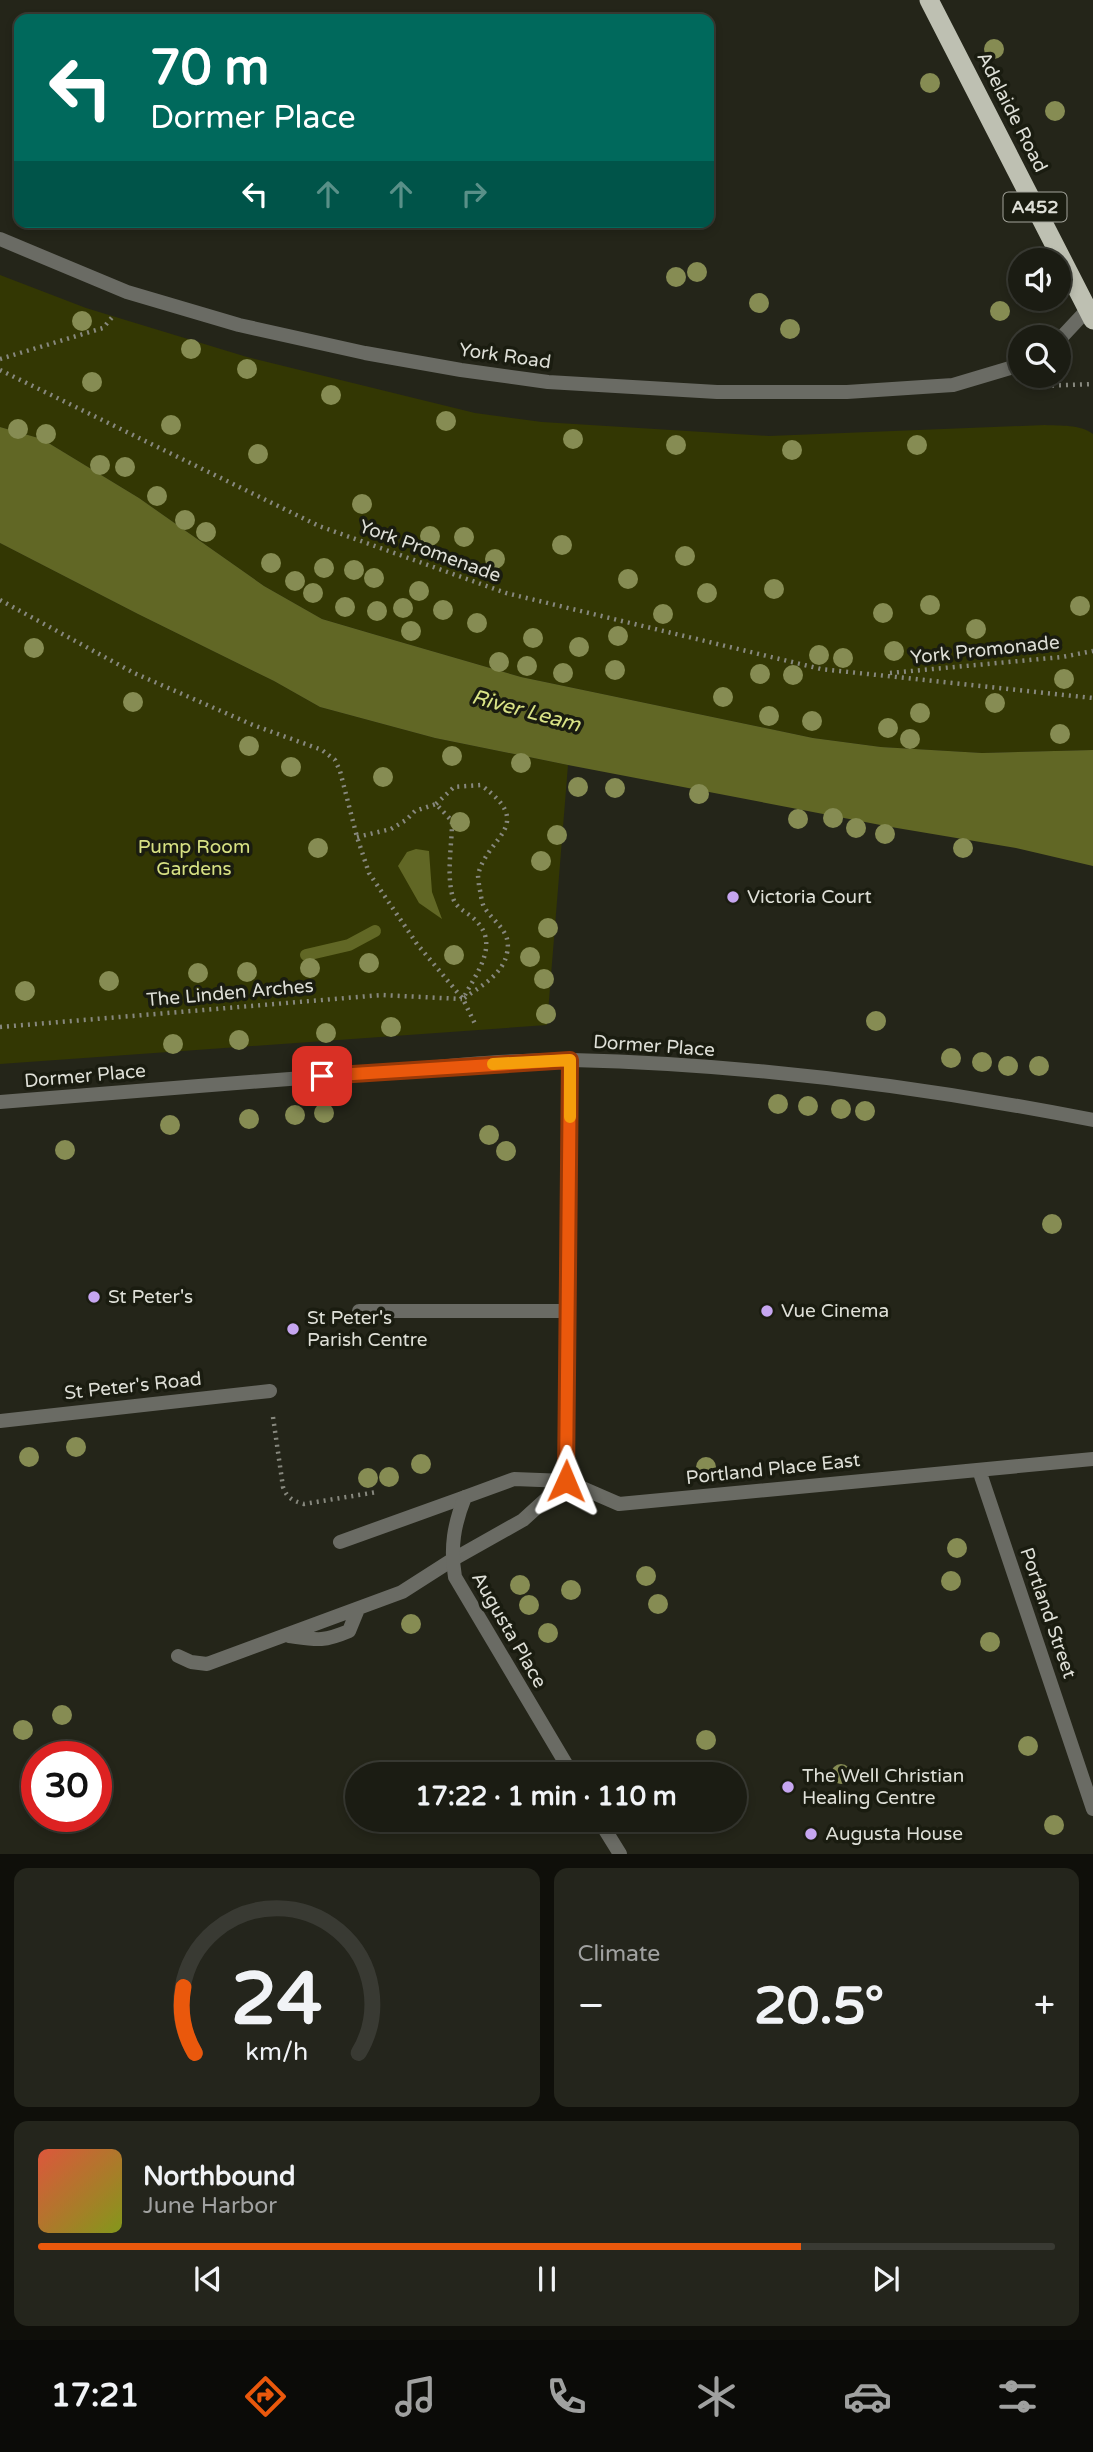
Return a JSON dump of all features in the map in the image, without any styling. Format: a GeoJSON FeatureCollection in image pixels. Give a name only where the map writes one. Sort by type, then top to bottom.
{"type":"FeatureCollection","features":[{"type":"Feature","properties":{"kind":"highway","name":"Adelaide Road"},"geometry":{"type":"LineString","coordinates":[[929,0],[1090,315]]}},
{"type":"Feature","properties":{"kind":"street","name":"York Road"},"geometry":{"type":"LineString","coordinates":[[0,239],[127,292],[239,325],[365,353],[548,382],[717,392],[847,392],[953,385],[1008,369]]}},
{"type":"Feature","properties":{"kind":"street"},"geometry":{"type":"LineString","coordinates":[[1071,330],[1090,315]]}},
{"type":"Feature","properties":{"kind":"street"},"geometry":{"type":"LineString","coordinates":[[178,1656],[191,1662],[206,1664],[287,1635],[323,1641],[349,1631],[358,1609],[402,1592],[523,1520],[566,1481],[570,1060]]}},
{"type":"Feature","properties":{"kind":"street","name":"Dormer Place"},"geometry":{"type":"LineString","coordinates":[[0,1102],[272,1079],[570,1060],[696,1068],[913,1090],[1093,1120]]}},
{"type":"Feature","properties":{"kind":"street"},"geometry":{"type":"LineString","coordinates":[[359,1311],[567,1311]]}},
{"type":"Feature","properties":{"kind":"street","name":"St Peter's Road"},"geometry":{"type":"LineString","coordinates":[[0,1421],[270,1391]]}},
{"type":"Feature","properties":{"kind":"street","name":"Portland Place East"},"geometry":{"type":"LineString","coordinates":[[340,1542],[514,1479],[566,1481],[619,1504],[1093,1459]]}},
{"type":"Feature","properties":{"kind":"street","name":"Portland Street"},"geometry":{"type":"LineString","coordinates":[[979,1470],[1093,1809]]}},
{"type":"Feature","properties":{"kind":"street","name":"Augusta Place"},"geometry":{"type":"LineString","coordinates":[[465,1497],[455,1523],[452,1560],[455,1577],[565,1762]]}},
{"type":"Feature","properties":{"kind":"street"},"geometry":{"type":"LineString","coordinates":[[607,1832],[620,1853]]}},
{"type":"Feature","properties":{"kind":"path"},"geometry":{"type":"LineString","coordinates":[[0,359],[103,328],[114,313]]}},
{"type":"Feature","properties":{"kind":"path","name":"York Promenade"},"geometry":{"type":"LineString","coordinates":[[0,370],[319,526],[506,593],[821,669],[879,674]]}},
{"type":"Feature","properties":{"kind":"path"},"geometry":{"type":"LineString","coordinates":[[0,600],[134,673],[253,725],[322,750],[335,760],[369,873],[417,944],[463,999],[476,1027]]}},
{"type":"Feature","properties":{"kind":"path","name":"York Promonade"},"geometry":{"type":"LineString","coordinates":[[879,674],[1062,657],[1093,651]]}},
{"type":"Feature","properties":{"kind":"path"},"geometry":{"type":"LineString","coordinates":[[879,674],[1093,698]]}},
{"type":"Feature","properties":{"kind":"path"},"geometry":{"type":"LineString","coordinates":[[357,837],[391,829],[407,820],[415,811],[436,804],[454,787],[481,785],[496,796],[506,812],[505,832],[490,851],[478,876],[483,905],[506,933],[508,953],[498,973],[463,999]]}},
{"type":"Feature","properties":{"kind":"path"},"geometry":{"type":"LineString","coordinates":[[436,804],[452,821],[449,875],[453,901],[473,918],[486,936],[486,956],[463,999]]}},
{"type":"Feature","properties":{"kind":"path","name":"The Linden Arches"},"geometry":{"type":"LineString","coordinates":[[0,1027],[382,995],[463,999]]}},
{"type":"Feature","properties":{"kind":"path"},"geometry":{"type":"LineString","coordinates":[[272,1411],[286,1496],[294,1502],[304,1504],[377,1492]]}},
{"type":"Feature","properties":{"kind":"green space"},"geometry":{"type":"Polygon","coordinates":[[[0,275],[86,308],[247,357],[475,413],[542,422],[769,436],[1045,425],[1070,426],[1088,431],[1093,434],[1093,750],[982,753],[881,747],[813,738],[521,677],[322,619],[264,586],[139,498],[42,439],[0,427],[0,275]]]}},
{"type":"Feature","properties":{"kind":"green space","name":"Pump Room Gardens"},"geometry":{"type":"Polygon","coordinates":[[[0,543],[274,681],[320,707],[435,738],[568,765],[547,1025],[0,1064],[0,543]]]}},
{"type":"Feature","properties":{"kind":"water","name":"River Leam"},"geometry":{"type":"Polygon","coordinates":[[[0,427],[42,439],[139,498],[264,586],[322,619],[521,677],[813,738],[881,747],[982,753],[1093,750],[1093,866],[1016,848],[891,827],[435,738],[320,707],[274,681],[0,543],[0,427]]]}},
{"type":"Feature","properties":{"kind":"water"},"geometry":{"type":"Polygon","coordinates":[[[416,849],[429,851],[432,892],[442,919],[419,903],[398,866],[407,852],[416,849]]]}},
{"type":"Feature","properties":{"kind":"waterway"},"geometry":{"type":"LineString","coordinates":[[306,955],[349,945],[375,931]]}},
{"type":"Feature","properties":{"kind":"slow traffic"},"geometry":{"type":"LineString","coordinates":[[493,1064],[570,1060],[570,1117]]}},
{"type":"Feature","properties":{"kind":"place","name":"Victoria Court"},"geometry":{"type":"Point","coordinates":[733,897]}},
{"type":"Feature","properties":{"kind":"place","name":"St Peter's"},"geometry":{"type":"Point","coordinates":[94,1297]}},
{"type":"Feature","properties":{"kind":"place","name":"Vue Cinema"},"geometry":{"type":"Point","coordinates":[767,1311]}},
{"type":"Feature","properties":{"kind":"place","name":"St Peter's Parish Centre"},"geometry":{"type":"Point","coordinates":[293,1329]}},
{"type":"Feature","properties":{"kind":"place","name":"The Well Christian Healing Centre"},"geometry":{"type":"Point","coordinates":[788,1787]}},
{"type":"Feature","properties":{"kind":"place","name":"Augusta House"},"geometry":{"type":"Point","coordinates":[811,1834]}},
{"type":"Feature","properties":{"kind":"route"},"geometry":{"type":"LineString","coordinates":[[322,1076],[570,1060],[566,1481]]}}]}
